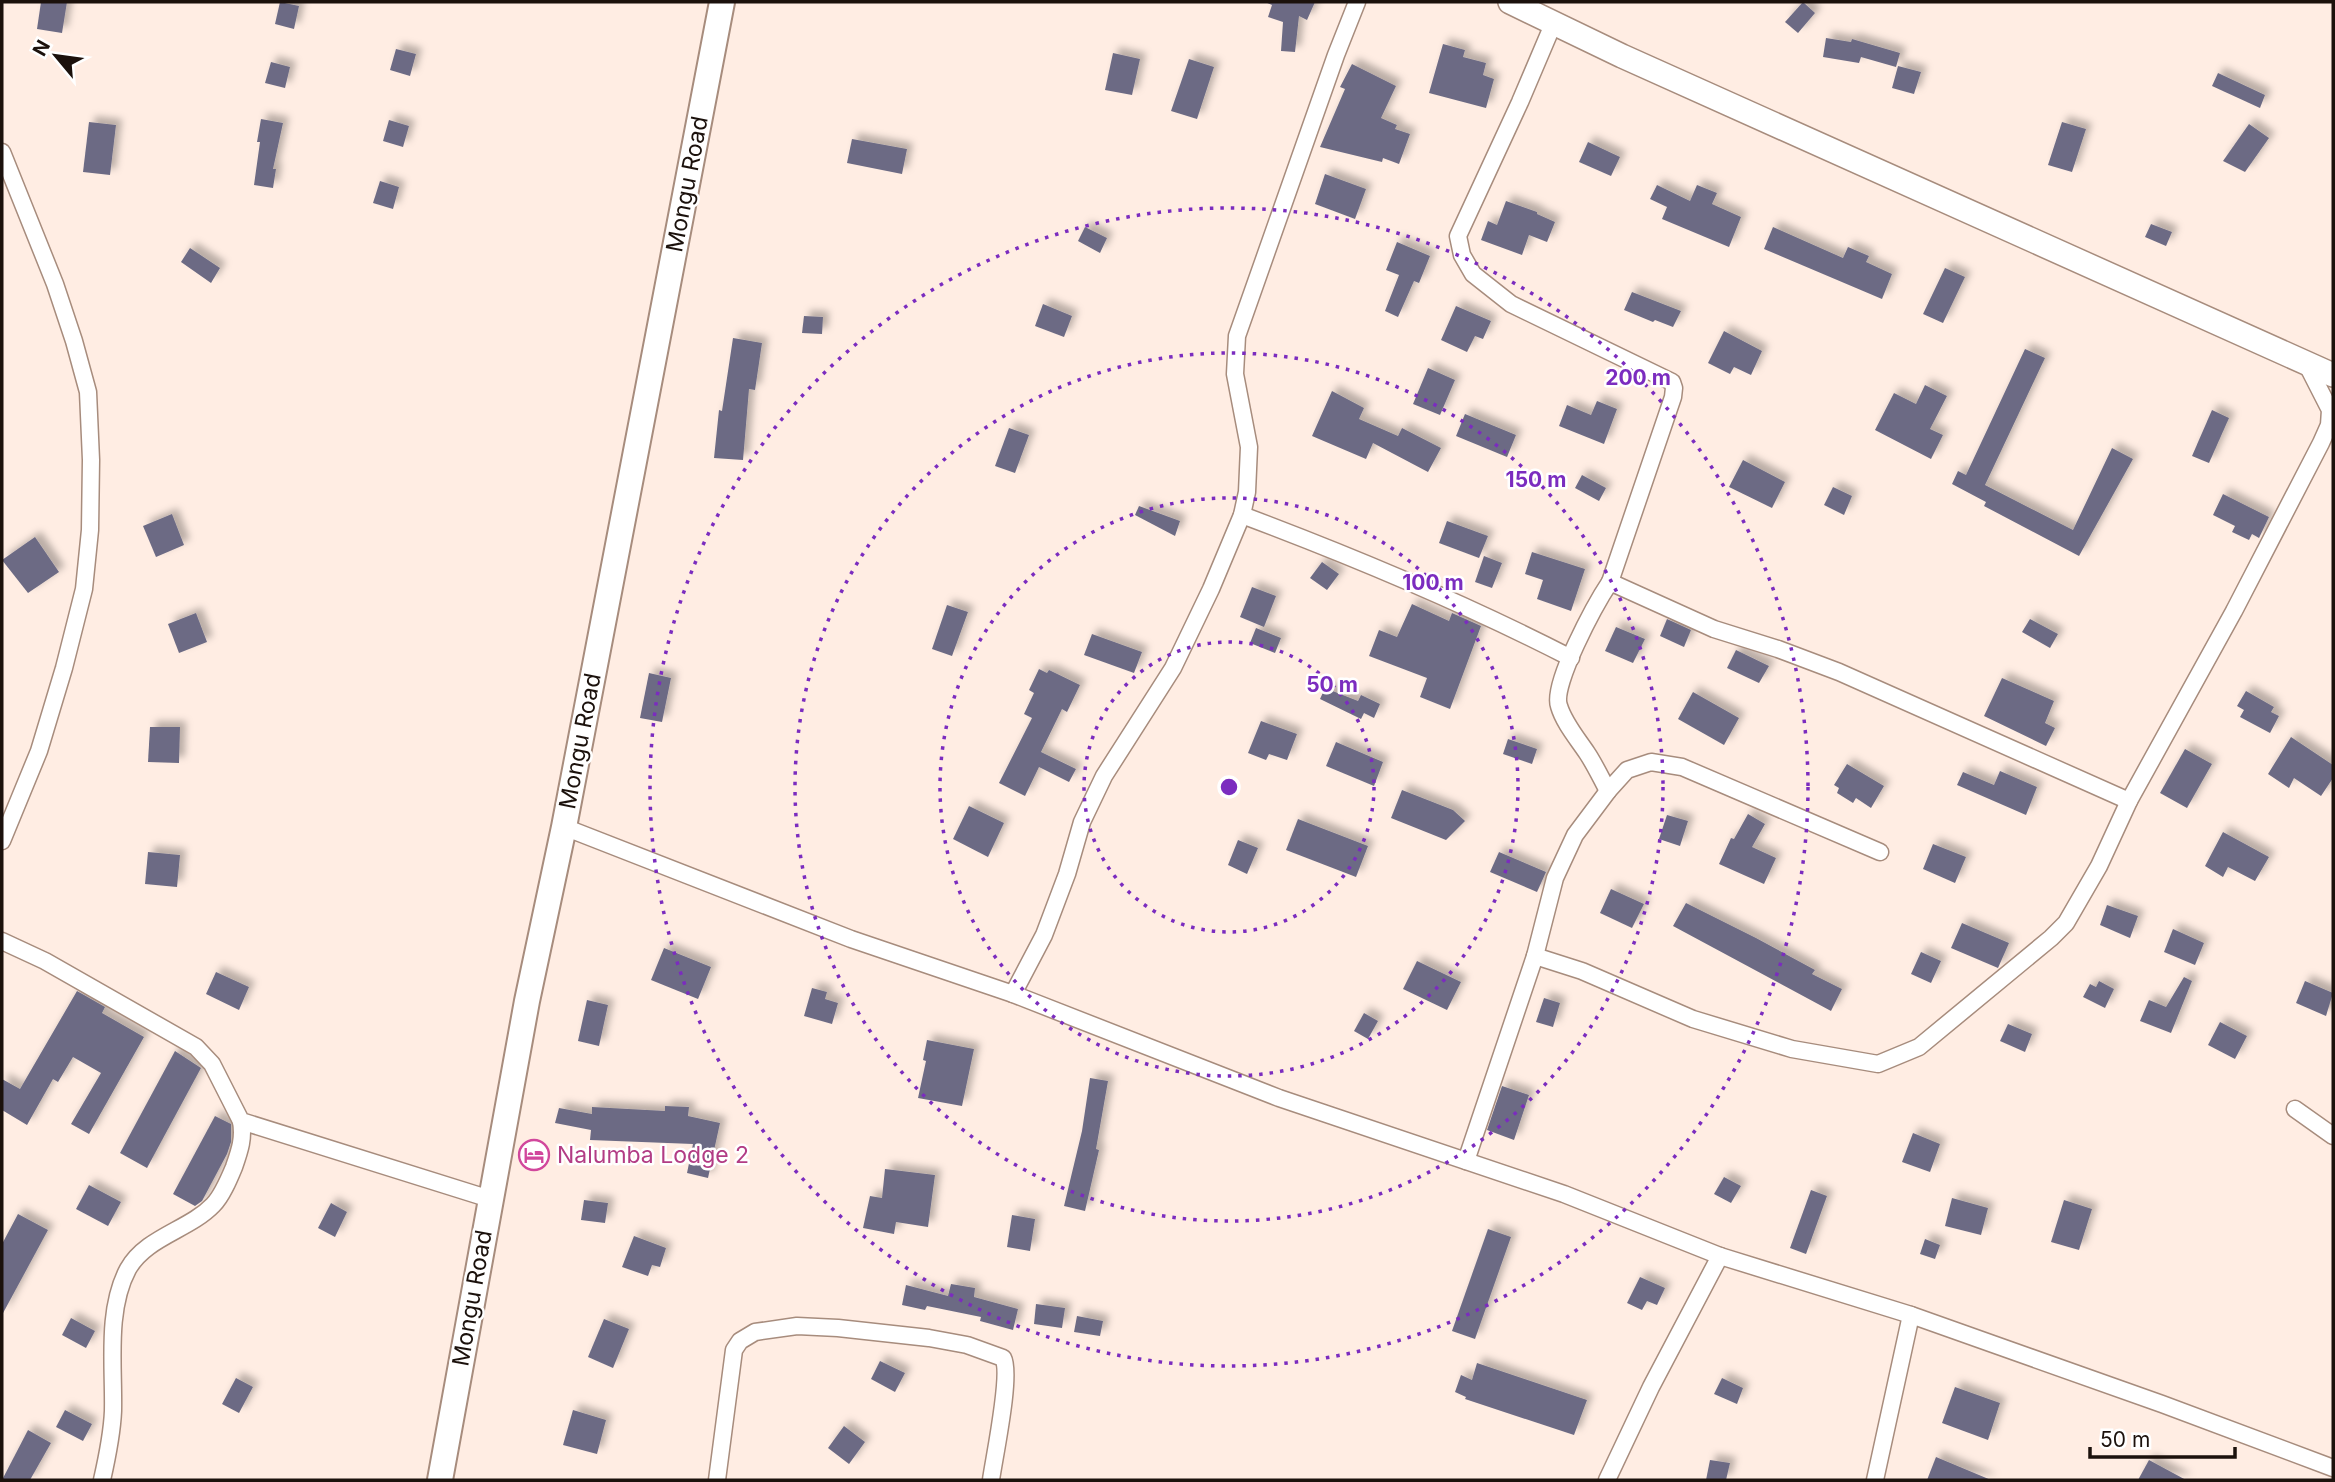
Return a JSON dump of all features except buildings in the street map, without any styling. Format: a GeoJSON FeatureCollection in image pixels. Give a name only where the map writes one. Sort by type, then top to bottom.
{"type":"FeatureCollection","features":[{"type":"Feature","properties":{"kind":"main road","name":"Mongu Road"},"geometry":{"type":"LineString","coordinates":[[440,1480],[527,1001],[564,827],[722,2]]}},
{"type":"Feature","properties":{"kind":"main road"},"geometry":{"type":"LineString","coordinates":[[1510,2],[1622,56],[2333,374]]}},
{"type":"Feature","properties":{"kind":"street"},"geometry":{"type":"LineString","coordinates":[[1013,995],[1044,935],[1067,874],[1082,822],[1104,776],[1173,668],[1211,589],[1242,515],[1247,492],[1249,447],[1235,374],[1237,336],[1357,2]]}},
{"type":"Feature","properties":{"kind":"street"},"geometry":{"type":"LineString","coordinates":[[1554,22],[1458,236],[1462,255],[1473,274],[1510,304],[1672,382],[1673,397],[1610,583],[1571,658],[1557,695],[1558,706],[1608,791]]}},
{"type":"Feature","properties":{"kind":"street"},"geometry":{"type":"LineString","coordinates":[[2,152],[55,284],[74,341],[88,393],[91,460],[90,530],[84,589],[64,668],[38,751],[2,841]]}},
{"type":"Feature","properties":{"kind":"street"},"geometry":{"type":"LineString","coordinates":[[1535,956],[1582,971],[1693,1019],[1792,1049],[1878,1064],[1919,1047],[2035,953],[2066,923],[2099,866],[2129,801],[2234,611],[2329,425],[2329,410],[2306,363]]}},
{"type":"Feature","properties":{"kind":"street"},"geometry":{"type":"LineString","coordinates":[[1242,515],[1403,578],[1487,615],[1571,658]]}},
{"type":"Feature","properties":{"kind":"street"},"geometry":{"type":"LineString","coordinates":[[1610,583],[1714,629],[1778,649],[1839,673],[2129,801]]}},
{"type":"Feature","properties":{"kind":"street"},"geometry":{"type":"LineString","coordinates":[[1466,1161],[1535,956],[1555,878],[1575,835],[1608,791],[1627,771],[1651,762],[1682,767],[1880,852]]}},
{"type":"Feature","properties":{"kind":"street"},"geometry":{"type":"LineString","coordinates":[[564,827],[851,939],[1013,995],[1279,1098],[1564,1194],[1720,1256],[1911,1315],[2333,1468]]}},
{"type":"Feature","properties":{"kind":"street"},"geometry":{"type":"LineString","coordinates":[[2,941],[45,961],[196,1047],[212,1064],[241,1121],[241,1150],[215,1204],[141,1254],[130,1266],[120,1287],[115,1318],[113,1415],[102,1480]]}},
{"type":"Feature","properties":{"kind":"street"},"geometry":{"type":"LineString","coordinates":[[2295,1109],[2333,1136]]}},
{"type":"Feature","properties":{"kind":"street"},"geometry":{"type":"LineString","coordinates":[[241,1121],[490,1199]]}},
{"type":"Feature","properties":{"kind":"street"},"geometry":{"type":"LineString","coordinates":[[1607,1480],[1651,1387],[1720,1256]]}},
{"type":"Feature","properties":{"kind":"street"},"geometry":{"type":"LineString","coordinates":[[1875,1480],[1911,1315]]}},
{"type":"Feature","properties":{"kind":"street"},"geometry":{"type":"LineString","coordinates":[[718,1480],[720,1446],[734,1350],[740,1341],[755,1332],[797,1326],[929,1338],[967,1345],[1003,1358],[1006,1364],[1004,1388],[991,1480]]}},
{"type":"Feature","properties":{"kind":"place","name":"Nalumba Lodge 2"},"geometry":{"type":"Point","coordinates":[534,1155]}}]}
